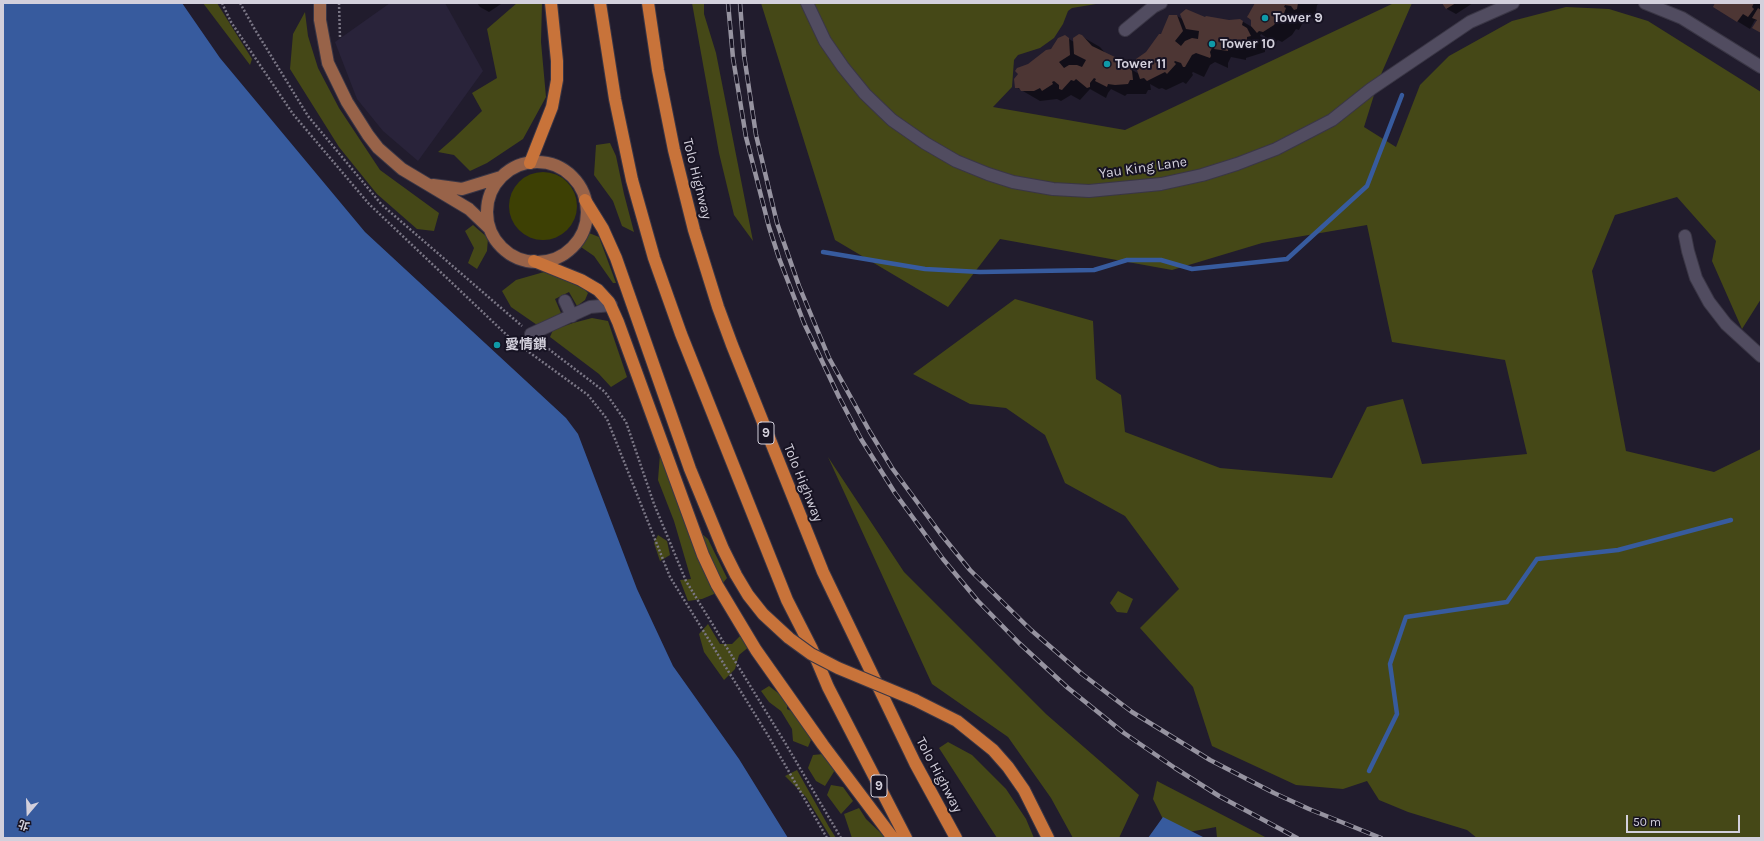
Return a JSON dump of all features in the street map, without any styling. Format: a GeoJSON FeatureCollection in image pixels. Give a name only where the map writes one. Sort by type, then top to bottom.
{"type":"FeatureCollection","features":[{"type":"Feature","properties":{"kind":"highway"},"geometry":{"type":"LineString","coordinates":[[530,163],[552,107],[557,80],[557,61],[551,3]]}},
{"type":"Feature","properties":{"kind":"highway","name":"9"},"geometry":{"type":"LineString","coordinates":[[600,3],[615,99],[632,180],[654,258],[681,334],[787,600],[812,649],[828,687],[906,838]]}},
{"type":"Feature","properties":{"kind":"highway","name":"Tolo Highway"},"geometry":{"type":"LineString","coordinates":[[648,3],[658,70],[674,150],[694,230],[718,307],[732,345],[823,572],[915,763],[956,838]]}},
{"type":"Feature","properties":{"kind":"highway"},"geometry":{"type":"LineString","coordinates":[[585,200],[603,229],[616,258],[690,469],[723,549],[748,595],[771,622],[789,638],[811,654],[838,668],[925,705],[947,716],[984,742],[1016,777],[1031,803],[1048,838]]}},
{"type":"Feature","properties":{"kind":"highway"},"geometry":{"type":"LineString","coordinates":[[534,261],[581,280],[593,287],[611,306],[701,549],[714,580],[756,650],[823,744],[893,838]]}},
{"type":"Feature","properties":{"kind":"main road"},"geometry":{"type":"LineString","coordinates":[[320,3],[320,20],[328,63],[347,102],[378,148],[402,169],[469,209],[490,229]]}},
{"type":"Feature","properties":{"kind":"main road"},"geometry":{"type":"LineString","coordinates":[[530,163],[550,164],[564,170],[576,181],[585,200],[587,212],[580,237],[571,248],[553,258],[534,261],[523,260],[512,255],[503,248],[495,239],[490,229],[487,211],[488,201],[495,184],[501,177],[511,170],[530,163]]}},
{"type":"Feature","properties":{"kind":"main road"},"geometry":{"type":"LineString","coordinates":[[428,184],[462,189],[501,177]]}},
{"type":"Feature","properties":{"kind":"street","name":"Yau King Lane"},"geometry":{"type":"LineString","coordinates":[[807,3],[825,41],[843,67],[865,94],[892,120],[925,143],[956,161],[1013,182],[1053,189],[1089,190],[1161,184],[1202,175],[1237,164],[1276,149],[1332,120],[1371,89],[1470,22],[1513,3]]}},
{"type":"Feature","properties":{"kind":"street"},"geometry":{"type":"LineString","coordinates":[[1125,30],[1153,7],[1161,3]]}},
{"type":"Feature","properties":{"kind":"street"},"geometry":{"type":"LineString","coordinates":[[1645,3],[1682,18],[1761,67]]}},
{"type":"Feature","properties":{"kind":"street"},"geometry":{"type":"LineString","coordinates":[[1685,236],[1696,278],[1709,302],[1726,324],[1761,356]]}},
{"type":"Feature","properties":{"kind":"street"},"geometry":{"type":"LineString","coordinates":[[565,300],[572,316]]}},
{"type":"Feature","properties":{"kind":"street"},"geometry":{"type":"LineString","coordinates":[[531,334],[594,306],[611,306]]}},
{"type":"Feature","properties":{"kind":"path"},"geometry":{"type":"LineString","coordinates":[[222,3],[231,22],[293,114],[369,204],[512,339],[588,395],[606,419],[670,577],[769,737],[828,838]]}},
{"type":"Feature","properties":{"kind":"path"},"geometry":{"type":"LineString","coordinates":[[240,3],[308,116],[382,205],[531,334],[604,392],[626,422],[654,504],[686,581],[784,741],[840,838]]}},
{"type":"Feature","properties":{"kind":"path"},"geometry":{"type":"LineString","coordinates":[[338,3],[340,38]]}},
{"type":"Feature","properties":{"kind":"shaded area"},"geometry":{"type":"Polygon","coordinates":[[[390,3],[445,3],[483,71],[418,161],[383,131],[357,99],[335,42],[390,3]]]}},
{"type":"Feature","properties":{"kind":"shaded area"},"geometry":{"type":"Polygon","coordinates":[[[543,172],[556,175],[567,182],[574,193],[577,206],[574,219],[567,230],[556,237],[543,240],[530,237],[519,230],[512,219],[509,206],[512,193],[519,182],[530,175],[543,172]]]}},
{"type":"Feature","properties":{"kind":"green space"},"geometry":{"type":"Polygon","coordinates":[[[203,3],[217,3],[252,59],[250,65],[203,3]]]}},
{"type":"Feature","properties":{"kind":"green space"},"geometry":{"type":"Polygon","coordinates":[[[517,3],[542,3],[541,42],[546,97],[523,139],[487,163],[470,171],[454,155],[438,152],[482,111],[472,93],[497,78],[487,29],[517,3]]]}},
{"type":"Feature","properties":{"kind":"green space"},"geometry":{"type":"Polygon","coordinates":[[[692,3],[704,3],[704,14],[716,53],[753,241],[734,215],[719,153],[692,3]]]}},
{"type":"Feature","properties":{"kind":"green space"},"geometry":{"type":"Polygon","coordinates":[[[761,3],[1102,3],[1072,8],[1068,11],[1063,24],[1054,38],[1040,48],[1018,55],[1014,60],[1012,87],[993,107],[1125,130],[1394,3],[1412,3],[1379,79],[1364,127],[1396,147],[1420,85],[1449,56],[1512,21],[1566,7],[1609,9],[1648,21],[1761,92],[1761,299],[1742,329],[1712,261],[1716,241],[1677,197],[1615,215],[1592,271],[1626,451],[1714,472],[1761,449],[1761,838],[1477,838],[1467,830],[1408,812],[1379,800],[1367,781],[1343,789],[1296,785],[1212,746],[1193,687],[1140,628],[1179,589],[1125,516],[1065,483],[1045,435],[1006,408],[970,404],[913,374],[1015,299],[1093,321],[1096,379],[1121,395],[1125,432],[1220,468],[1332,478],[1367,407],[1403,399],[1422,464],[1527,454],[1505,360],[1392,342],[1367,225],[1262,243],[1172,270],[1000,239],[948,307],[835,240],[761,3]]]}},
{"type":"Feature","properties":{"kind":"green space"},"geometry":{"type":"Polygon","coordinates":[[[305,12],[308,36],[318,68],[339,108],[380,170],[439,213],[434,231],[417,229],[377,194],[339,147],[290,69],[293,34],[305,12]]]}},
{"type":"Feature","properties":{"kind":"green space"},"geometry":{"type":"Polygon","coordinates":[[[610,143],[616,156],[634,232],[622,226],[613,201],[594,175],[596,145],[610,143]]]}},
{"type":"Feature","properties":{"kind":"green space"},"geometry":{"type":"Polygon","coordinates":[[[473,225],[488,238],[487,251],[477,269],[468,263],[474,248],[465,231],[473,225]]]}},
{"type":"Feature","properties":{"kind":"green space"},"geometry":{"type":"Polygon","coordinates":[[[589,233],[599,237],[616,283],[613,283],[594,256],[581,247],[589,233]]]}},
{"type":"Feature","properties":{"kind":"green space"},"geometry":{"type":"Polygon","coordinates":[[[544,272],[568,281],[584,289],[588,293],[585,300],[577,306],[569,292],[555,299],[561,313],[540,327],[511,307],[502,291],[516,280],[544,272]]]}},
{"type":"Feature","properties":{"kind":"green space"},"geometry":{"type":"Polygon","coordinates":[[[592,318],[608,321],[627,377],[611,387],[599,374],[550,337],[553,330],[592,318]]]}},
{"type":"Feature","properties":{"kind":"green space"},"geometry":{"type":"Polygon","coordinates":[[[660,454],[689,523],[708,539],[727,578],[714,594],[702,599],[688,601],[680,580],[691,579],[674,521],[658,480],[660,454]]]}},
{"type":"Feature","properties":{"kind":"green space"},"geometry":{"type":"Polygon","coordinates":[[[828,457],[904,572],[1046,714],[1139,795],[1119,838],[1073,838],[1051,798],[1008,737],[932,684],[828,457]]]}},
{"type":"Feature","properties":{"kind":"green space"},"geometry":{"type":"Polygon","coordinates":[[[658,535],[667,541],[670,555],[660,561],[654,543],[658,535]]]}},
{"type":"Feature","properties":{"kind":"green space"},"geometry":{"type":"Polygon","coordinates":[[[1118,591],[1133,599],[1127,613],[1117,612],[1110,603],[1118,591]]]}},
{"type":"Feature","properties":{"kind":"green space"},"geometry":{"type":"Polygon","coordinates":[[[708,624],[720,644],[732,644],[743,633],[750,646],[739,655],[735,669],[724,680],[704,652],[699,634],[708,624]]]}},
{"type":"Feature","properties":{"kind":"green space"},"geometry":{"type":"Polygon","coordinates":[[[769,686],[787,700],[787,709],[795,713],[802,723],[811,740],[808,747],[793,741],[792,729],[781,711],[769,702],[761,691],[769,686]]]}},
{"type":"Feature","properties":{"kind":"green space"},"geometry":{"type":"Polygon","coordinates":[[[948,742],[972,755],[1006,789],[1026,819],[1034,838],[997,838],[939,748],[948,742]]]}},
{"type":"Feature","properties":{"kind":"green space"},"geometry":{"type":"Polygon","coordinates":[[[823,754],[835,770],[825,786],[816,781],[808,768],[813,755],[823,754]]]}},
{"type":"Feature","properties":{"kind":"green space"},"geometry":{"type":"Polygon","coordinates":[[[797,770],[836,838],[831,838],[806,797],[785,776],[797,770]]]}},
{"type":"Feature","properties":{"kind":"green space"},"geometry":{"type":"Polygon","coordinates":[[[1157,781],[1267,838],[1217,838],[1216,827],[1189,832],[1169,831],[1153,799],[1157,781]]]}},
{"type":"Feature","properties":{"kind":"green space"},"geometry":{"type":"Polygon","coordinates":[[[831,785],[843,787],[853,801],[841,814],[827,795],[831,785]]]}},
{"type":"Feature","properties":{"kind":"green space"},"geometry":{"type":"Polygon","coordinates":[[[859,808],[866,819],[886,838],[852,838],[844,814],[859,808]]]}},
{"type":"Feature","properties":{"kind":"water"},"geometry":{"type":"Polygon","coordinates":[[[3,3],[182,3],[220,58],[365,232],[566,418],[578,434],[637,589],[673,666],[739,759],[788,838],[3,838],[3,3]]]}},
{"type":"Feature","properties":{"kind":"water"},"geometry":{"type":"Polygon","coordinates":[[[1163,817],[1205,838],[1148,838],[1163,817]]]}},
{"type":"Feature","properties":{"kind":"building","name":"Tower 9"},"geometry":{"type":"Polygon","coordinates":[[[1255,3],[1298,3],[1297,9],[1294,10],[1291,6],[1285,5],[1284,7],[1286,8],[1281,21],[1278,19],[1274,25],[1263,32],[1259,31],[1257,33],[1251,26],[1251,20],[1247,17],[1255,3]]]}},
{"type":"Feature","properties":{"kind":"building"},"geometry":{"type":"Polygon","coordinates":[[[1442,3],[1456,3],[1446,9],[1442,3]]]}},
{"type":"Feature","properties":{"kind":"building"},"geometry":{"type":"Polygon","coordinates":[[[1715,3],[1754,3],[1752,7],[1754,9],[1748,17],[1743,14],[1737,22],[1713,7],[1715,3]]]}},
{"type":"Feature","properties":{"kind":"building"},"geometry":{"type":"Polygon","coordinates":[[[1758,8],[1761,10],[1761,33],[1752,28],[1757,20],[1752,18],[1758,8]]]}},
{"type":"Feature","properties":{"kind":"building","name":"Tower 10"},"geometry":{"type":"Polygon","coordinates":[[[1186,9],[1205,17],[1229,20],[1240,19],[1243,21],[1242,25],[1247,28],[1251,36],[1247,37],[1247,42],[1234,47],[1228,47],[1228,51],[1214,49],[1215,47],[1213,46],[1210,52],[1210,58],[1196,53],[1192,55],[1185,67],[1183,67],[1181,63],[1175,61],[1174,62],[1176,64],[1167,74],[1165,72],[1147,81],[1144,78],[1140,79],[1137,70],[1139,65],[1136,62],[1136,59],[1146,52],[1159,34],[1161,34],[1169,15],[1177,15],[1183,31],[1175,41],[1181,46],[1185,41],[1192,38],[1198,39],[1199,31],[1186,29],[1180,14],[1186,9]]]}},
{"type":"Feature","properties":{"kind":"building","name":"Tower 11"},"geometry":{"type":"Polygon","coordinates":[[[1079,34],[1082,35],[1092,46],[1117,58],[1129,60],[1129,67],[1132,71],[1133,80],[1130,80],[1128,84],[1108,84],[1107,87],[1095,81],[1096,79],[1094,78],[1090,83],[1090,87],[1087,88],[1076,79],[1074,81],[1071,80],[1062,90],[1059,89],[1059,85],[1054,81],[1052,82],[1053,84],[1042,91],[1040,88],[1034,91],[1021,91],[1019,88],[1015,88],[1014,79],[1018,74],[1015,71],[1017,68],[1028,64],[1046,50],[1051,49],[1058,38],[1065,35],[1069,38],[1070,55],[1059,62],[1064,68],[1069,65],[1077,65],[1082,67],[1086,60],[1074,54],[1073,38],[1079,34]]]}},
{"type":"Feature","properties":{"kind":"waterway"},"geometry":{"type":"LineString","coordinates":[[823,252],[925,269],[980,272],[1094,270],[1127,260],[1161,260],[1192,269],[1287,259],[1367,186],[1402,95]]}},
{"type":"Feature","properties":{"kind":"waterway"},"geometry":{"type":"LineString","coordinates":[[1369,771],[1397,714],[1390,664],[1406,617],[1507,602],[1537,559],[1618,550],[1731,520]]}},
{"type":"Feature","properties":{"kind":"railway"},"geometry":{"type":"LineString","coordinates":[[728,3],[733,58],[746,137],[769,227],[779,258],[804,323],[839,397],[861,439],[895,493],[943,559],[978,601],[1019,643],[1068,688],[1124,733],[1175,768],[1219,796],[1297,838]]}},
{"type":"Feature","properties":{"kind":"railway"},"geometry":{"type":"LineString","coordinates":[[740,3],[744,55],[756,135],[777,223],[799,286],[829,358],[870,432],[892,468],[940,533],[970,570],[1031,630],[1082,674],[1132,712],[1210,760],[1274,793],[1381,838]]}},
{"type":"Feature","properties":{"kind":"place","name":"Tower 9"},"geometry":{"type":"Point","coordinates":[1265,18]}},
{"type":"Feature","properties":{"kind":"place","name":"Tower 10"},"geometry":{"type":"Point","coordinates":[1212,44]}},
{"type":"Feature","properties":{"kind":"place","name":"Tower 11"},"geometry":{"type":"Point","coordinates":[1107,64]}},
{"type":"Feature","properties":{"kind":"place","name":"愛情鎖"},"geometry":{"type":"Point","coordinates":[497,345]}}]}
